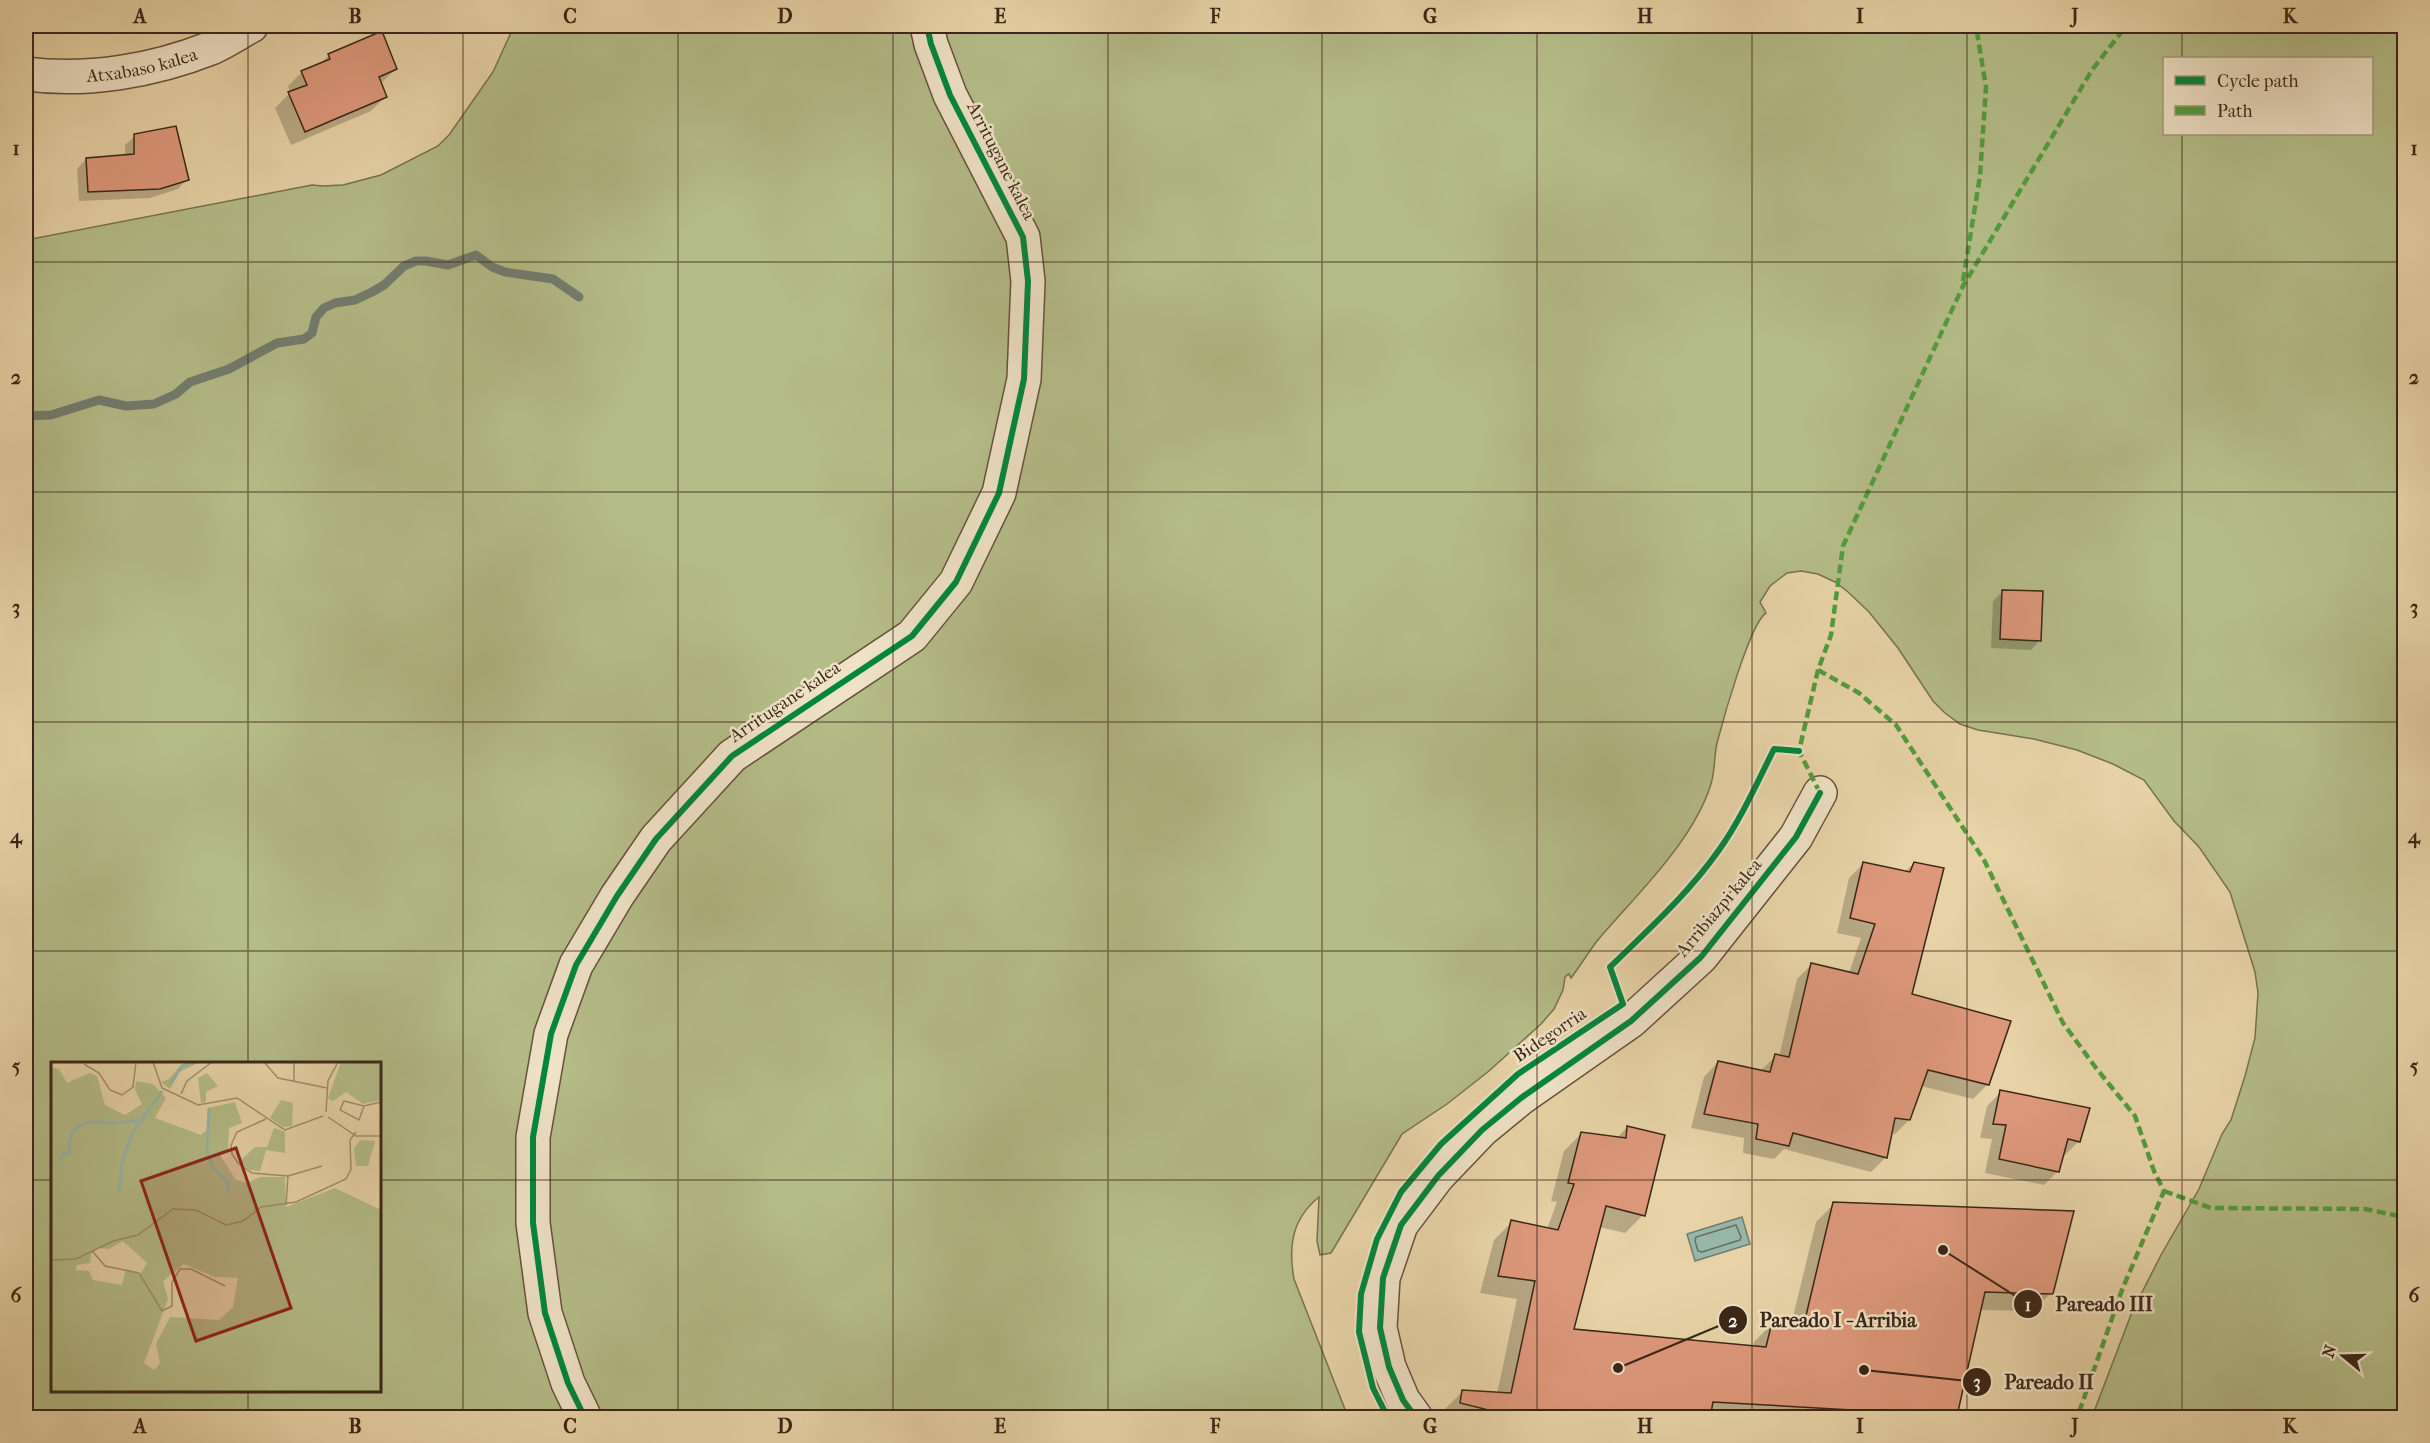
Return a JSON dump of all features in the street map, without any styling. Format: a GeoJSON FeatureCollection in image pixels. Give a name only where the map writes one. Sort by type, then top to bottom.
{"type":"FeatureCollection","features":[{"type":"Feature","properties":{"kind":"street","name":"Atxabaso kalea"},"geometry":{"type":"LineString","coordinates":[[26,74],[57,78],[148,69],[212,47],[251,26]]}},
{"type":"Feature","properties":{"kind":"street","name":"Arritugane kalea"},"geometry":{"type":"LineString","coordinates":[[585,1418],[568,1383],[545,1313],[533,1223],[533,1137],[551,1034],[576,965],[617,896],[656,839],[732,756],[912,636],[956,582],[999,493],[1024,379],[1028,281],[1023,237],[951,95],[931,44],[927,26]]}},
{"type":"Feature","properties":{"kind":"street","name":"Arribiazpi kalea"},"geometry":{"type":"LineString","coordinates":[[1416,1418],[1403,1400],[1389,1367],[1380,1328],[1383,1278],[1401,1225],[1438,1176],[1482,1130],[1521,1098],[1631,1021],[1701,957],[1796,837],[1820,793]]}},
{"type":"Feature","properties":{"kind":"green space"},"geometry":{"type":"Polygon","coordinates":[[[514,26],[2404,26],[2404,1417],[2092,1417],[2132,1312],[2199,1189],[2222,1134],[2231,1120],[2255,1038],[2258,993],[2255,972],[2230,892],[2199,847],[2174,821],[2144,780],[2113,764],[2077,750],[2034,739],[1978,730],[1960,724],[1933,701],[1898,648],[1869,612],[1835,582],[1818,574],[1801,571],[1787,573],[1770,586],[1760,602],[1766,613],[1752,634],[1738,673],[1717,743],[1711,784],[1703,806],[1662,867],[1597,941],[1571,978],[1569,974],[1565,977],[1563,990],[1554,1009],[1541,1024],[1489,1071],[1447,1104],[1402,1134],[1331,1253],[1320,1255],[1317,1241],[1319,1197],[1303,1214],[1292,1244],[1294,1279],[1348,1417],[26,1418],[26,240],[312,185],[343,185],[381,175],[438,146],[449,135],[493,72],[514,26]]]}},
{"type":"Feature","properties":{"kind":"water"},"geometry":{"type":"Polygon","coordinates":[[[1742,1217],[1750,1244],[1695,1261],[1687,1234],[1742,1217]]]}},
{"type":"Feature","properties":{"kind":"building"},"geometry":{"type":"Polygon","coordinates":[[[382,31],[397,69],[379,77],[387,97],[305,132],[288,92],[307,85],[301,71],[330,59],[328,54],[382,31]]]}},
{"type":"Feature","properties":{"kind":"building"},"geometry":{"type":"Polygon","coordinates":[[[176,126],[189,180],[160,189],[88,192],[86,158],[134,154],[134,134],[176,126]]]}},
{"type":"Feature","properties":{"kind":"building"},"geometry":{"type":"Polygon","coordinates":[[[2002,590],[2043,591],[2041,641],[2000,639],[2002,590]]]}},
{"type":"Feature","properties":{"kind":"building"},"geometry":{"type":"Polygon","coordinates":[[[1863,862],[1910,872],[1914,862],[1944,868],[1912,994],[2011,1021],[1989,1085],[1928,1070],[1910,1120],[1895,1118],[1887,1158],[1793,1133],[1789,1146],[1756,1139],[1758,1124],[1704,1114],[1718,1061],[1770,1072],[1775,1054],[1789,1057],[1811,963],[1858,974],[1875,924],[1850,918],[1863,862]]]}},
{"type":"Feature","properties":{"kind":"building"},"geometry":{"type":"Polygon","coordinates":[[[2000,1090],[2090,1108],[2080,1142],[2068,1139],[2059,1172],[1999,1159],[2006,1125],[1993,1124],[2000,1090]]]}},
{"type":"Feature","properties":{"kind":"building"},"geometry":{"type":"Polygon","coordinates":[[[1627,1126],[1665,1135],[1645,1216],[1606,1206],[1574,1329],[1766,1347],[1772,1322],[1804,1324],[1833,1202],[2074,1211],[2053,1294],[1985,1292],[1957,1416],[1713,1402],[1710,1418],[1667,1418],[1639,1412],[1637,1418],[1521,1418],[1460,1403],[1462,1390],[1511,1393],[1535,1281],[1498,1276],[1511,1220],[1558,1230],[1574,1184],[1568,1183],[1581,1132],[1626,1138],[1627,1126]]]}},
{"type":"Feature","properties":{"kind":"waterway"},"geometry":{"type":"LineString","coordinates":[[26,416],[51,415],[99,400],[126,406],[154,404],[176,394],[190,382],[229,369],[277,343],[304,339],[312,333],[316,317],[324,308],[335,303],[355,300],[372,292],[384,285],[404,266],[416,261],[448,265],[476,255],[492,267],[505,272],[553,279],[579,297]]}},
{"type":"Feature","properties":{"kind":"marked path"},"geometry":{"type":"LineString","coordinates":[[1963,281],[1980,176],[1986,87],[1976,26]]}},
{"type":"Feature","properties":{"kind":"marked path"},"geometry":{"type":"LineString","coordinates":[[1820,793],[1799,751],[1818,670],[1831,635],[1843,546],[1963,286],[2092,70],[2126,26]]}},
{"type":"Feature","properties":{"kind":"marked path"},"geometry":{"type":"LineString","coordinates":[[1818,670],[1859,693],[1896,725],[1984,860],[2063,1023],[2135,1116],[2154,1171],[2164,1191],[2122,1290],[2077,1418]]}},
{"type":"Feature","properties":{"kind":"marked path"},"geometry":{"type":"LineString","coordinates":[[2164,1191],[2211,1208],[2365,1209],[2404,1217]]}},
{"type":"Feature","properties":{"kind":"cycle path"},"geometry":{"type":"LineString","coordinates":[[585,1418],[568,1383],[545,1313],[533,1223],[533,1137],[551,1034],[576,965],[617,896],[656,839],[732,756],[912,636],[956,582],[999,493],[1024,379],[1028,281],[1023,237],[950,95],[931,44],[927,26]]}},
{"type":"Feature","properties":{"kind":"cycle path","name":"Bidegorria"},"geometry":{"type":"LineString","coordinates":[[1388,1418],[1373,1388],[1359,1332],[1361,1294],[1377,1239],[1401,1192],[1441,1144],[1518,1074],[1623,1004],[1610,967],[1667,911],[1707,866],[1734,826],[1774,749],[1799,751]]}},
{"type":"Feature","properties":{"kind":"cycle path"},"geometry":{"type":"LineString","coordinates":[[1416,1418],[1403,1400],[1389,1367],[1380,1328],[1383,1278],[1401,1225],[1438,1176],[1482,1130],[1521,1098],[1631,1021],[1701,957],[1796,837],[1820,793]]}},
{"type":"Feature","properties":{"kind":"place","name":"Pareado III"},"geometry":{"type":"Point","coordinates":[1943,1250]}},
{"type":"Feature","properties":{"kind":"place","name":"Pareado I - Arribia"},"geometry":{"type":"Point","coordinates":[1618,1368]}},
{"type":"Feature","properties":{"kind":"place","name":"Pareado II"},"geometry":{"type":"Point","coordinates":[1864,1370]}}]}
